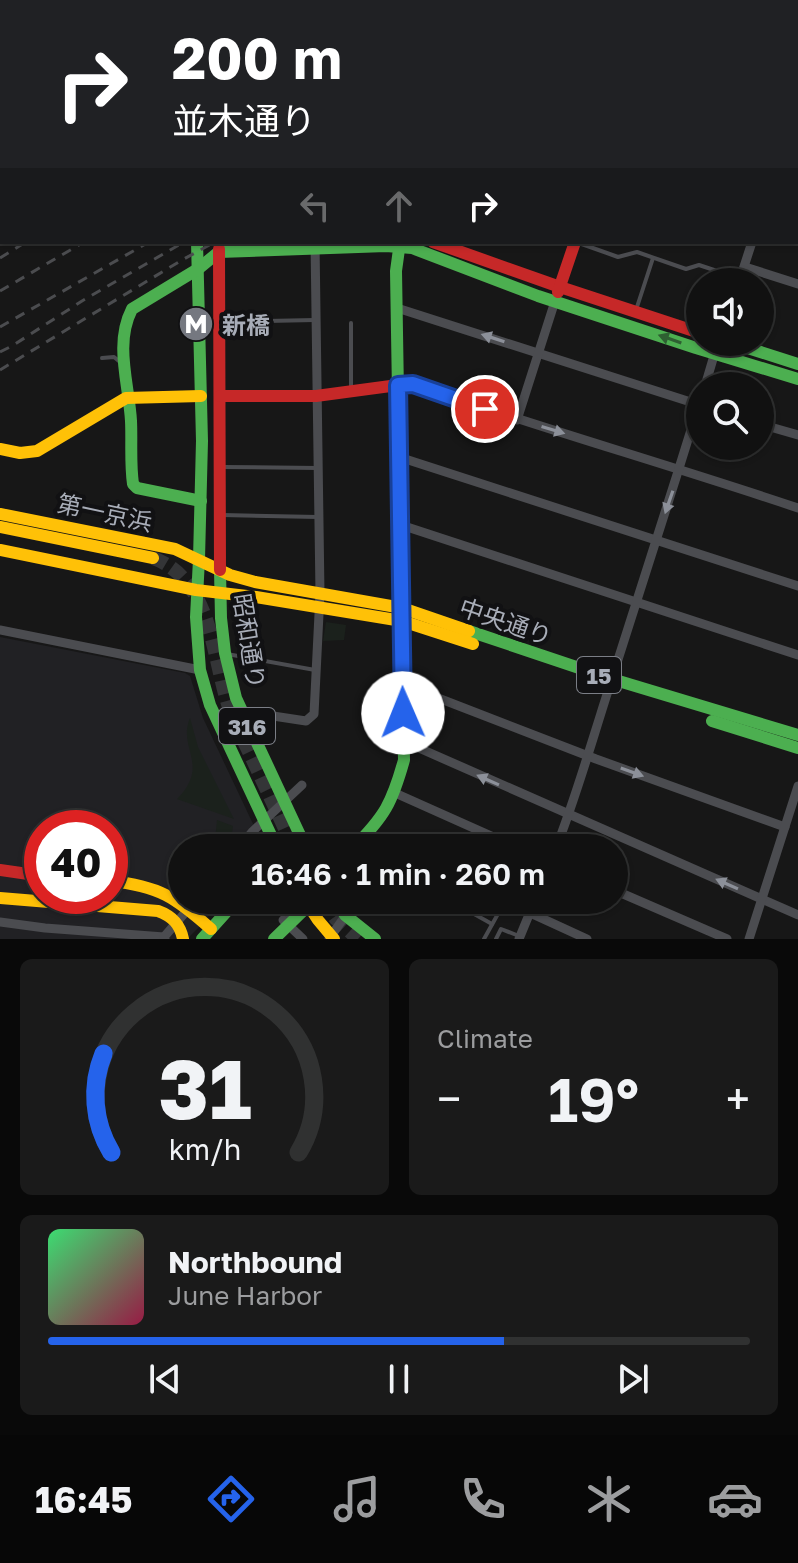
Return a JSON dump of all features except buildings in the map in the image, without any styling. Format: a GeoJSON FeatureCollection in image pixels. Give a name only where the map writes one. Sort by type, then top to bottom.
{"type":"FeatureCollection","features":[{"type":"Feature","properties":{"kind":"main road","name":"昭和通り"},"geometry":{"type":"LineString","coordinates":[[197,244],[201,396],[197,589],[200,670],[210,705],[271,834]]}},
{"type":"Feature","properties":{"kind":"main road"},"geometry":{"type":"LineString","coordinates":[[367,834],[381,819],[395,793],[404,760],[396,271],[400,244]]}},
{"type":"Feature","properties":{"kind":"main road"},"geometry":{"type":"LineString","coordinates":[[201,501],[135,487],[123,337],[129,312],[198,269],[219,247],[400,244],[686,335]]}},
{"type":"Feature","properties":{"kind":"main road"},"geometry":{"type":"LineString","coordinates":[[438,244],[557,294],[636,312],[686,328]]}},
{"type":"Feature","properties":{"kind":"main road"},"geometry":{"type":"LineString","coordinates":[[557,294],[575,244]]}},
{"type":"Feature","properties":{"kind":"main road","name":"昭和通り"},"geometry":{"type":"LineString","coordinates":[[219,247],[219,594],[225,653],[245,721],[299,834]]}},
{"type":"Feature","properties":{"kind":"main road"},"geometry":{"type":"LineString","coordinates":[[744,356],[798,379]]}},
{"type":"Feature","properties":{"kind":"main road"},"geometry":{"type":"LineString","coordinates":[[763,356],[798,364]]}},
{"type":"Feature","properties":{"kind":"main road"},"geometry":{"type":"LineString","coordinates":[[220,396],[316,396],[398,385]]}},
{"type":"Feature","properties":{"kind":"main road"},"geometry":{"type":"LineString","coordinates":[[6,451],[37,451],[129,397],[201,396]]}},
{"type":"Feature","properties":{"kind":"main road","name":"第一京浜"},"geometry":{"type":"LineString","coordinates":[[0,514],[162,546],[199,559]]}},
{"type":"Feature","properties":{"kind":"main road"},"geometry":{"type":"LineString","coordinates":[[0,527],[153,558]]}},
{"type":"Feature","properties":{"kind":"main road","name":"15"},"geometry":{"type":"LineString","coordinates":[[0,550],[197,589]]}},
{"type":"Feature","properties":{"kind":"main road","name":"中央通り"},"geometry":{"type":"LineString","coordinates":[[199,559],[220,570],[320,601]]}},
{"type":"Feature","properties":{"kind":"main road","name":"中央通り"},"geometry":{"type":"LineString","coordinates":[[197,589],[219,594],[320,601],[402,614],[798,748]]}},
{"type":"Feature","properties":{"kind":"main road","name":"中央通り"},"geometry":{"type":"LineString","coordinates":[[610,684],[798,735]]}},
{"type":"Feature","properties":{"kind":"main road","name":"316"},"geometry":{"type":"LineString","coordinates":[[269,830],[269,834]]}},
{"type":"Feature","properties":{"kind":"main road"},"geometry":{"type":"LineString","coordinates":[[0,870],[24,873]]}},
{"type":"Feature","properties":{"kind":"main road"},"geometry":{"type":"LineString","coordinates":[[128,883],[164,891],[183,904],[206,934],[224,914]]}},
{"type":"Feature","properties":{"kind":"main road"},"geometry":{"type":"LineString","coordinates":[[0,898],[158,911],[172,918],[183,939]]}},
{"type":"Feature","properties":{"kind":"main road"},"geometry":{"type":"LineString","coordinates":[[274,939],[297,914]]}},
{"type":"Feature","properties":{"kind":"main road"},"geometry":{"type":"LineString","coordinates":[[316,914],[332,939]]}},
{"type":"Feature","properties":{"kind":"main road"},"geometry":{"type":"LineString","coordinates":[[344,914],[375,939]]}},
{"type":"Feature","properties":{"kind":"street"},"geometry":{"type":"LineString","coordinates":[[751,244],[745,267],[798,284]]}},
{"type":"Feature","properties":{"kind":"street"},"geometry":{"type":"LineString","coordinates":[[245,721],[260,714],[301,721],[314,714],[320,601],[315,245]]}},
{"type":"Feature","properties":{"kind":"street"},"geometry":{"type":"LineString","coordinates":[[517,420],[557,294]]}},
{"type":"Feature","properties":{"kind":"street"},"geometry":{"type":"LineString","coordinates":[[397,308],[686,400]]}},
{"type":"Feature","properties":{"kind":"street"},"geometry":{"type":"LineString","coordinates":[[398,385],[413,384],[798,508]]}},
{"type":"Feature","properties":{"kind":"street"},"geometry":{"type":"LineString","coordinates":[[774,428],[798,435]]}},
{"type":"Feature","properties":{"kind":"street"},"geometry":{"type":"LineString","coordinates":[[562,834],[686,450]]}},
{"type":"Feature","properties":{"kind":"street"},"geometry":{"type":"LineString","coordinates":[[399,457],[798,586]]}},
{"type":"Feature","properties":{"kind":"street"},"geometry":{"type":"LineString","coordinates":[[401,525],[798,655]]}},
{"type":"Feature","properties":{"kind":"street"},"geometry":{"type":"LineString","coordinates":[[0,630],[200,670]]}},
{"type":"Feature","properties":{"kind":"street"},"geometry":{"type":"LineString","coordinates":[[402,684],[785,827]]}},
{"type":"Feature","properties":{"kind":"street"},"geometry":{"type":"LineString","coordinates":[[403,741],[798,915]]}},
{"type":"Feature","properties":{"kind":"street"},"geometry":{"type":"LineString","coordinates":[[250,834],[302,785]]}},
{"type":"Feature","properties":{"kind":"street"},"geometry":{"type":"LineString","coordinates":[[749,939],[798,786]]}},
{"type":"Feature","properties":{"kind":"street"},"geometry":{"type":"LineString","coordinates":[[395,793],[487,834]]}},
{"type":"Feature","properties":{"kind":"street"},"geometry":{"type":"LineString","coordinates":[[628,896],[727,939]]}},
{"type":"Feature","properties":{"kind":"street"},"geometry":{"type":"LineString","coordinates":[[0,922],[164,938],[184,914]]}},
{"type":"Feature","properties":{"kind":"street"},"geometry":{"type":"LineString","coordinates":[[284,914],[303,939]]}},
{"type":"Feature","properties":{"kind":"street"},"geometry":{"type":"LineString","coordinates":[[332,939],[347,914]]}},
{"type":"Feature","properties":{"kind":"street"},"geometry":{"type":"LineString","coordinates":[[519,938],[530,914]]}},
{"type":"Feature","properties":{"kind":"street"},"geometry":{"type":"LineString","coordinates":[[532,914],[587,939]]}},
{"type":"Feature","properties":{"kind":"lane"},"geometry":{"type":"LineString","coordinates":[[582,244],[618,257],[637,252],[686,269]]}},
{"type":"Feature","properties":{"kind":"lane"},"geometry":{"type":"LineString","coordinates":[[636,312],[653,258]]}},
{"type":"Feature","properties":{"kind":"lane"},"geometry":{"type":"LineString","coordinates":[[218,322],[315,320]]}},
{"type":"Feature","properties":{"kind":"lane"},"geometry":{"type":"LineString","coordinates":[[351,323],[351,392]]}},
{"type":"Feature","properties":{"kind":"lane"},"geometry":{"type":"LineString","coordinates":[[102,358],[114,357],[126,375]]}},
{"type":"Feature","properties":{"kind":"lane"},"geometry":{"type":"LineString","coordinates":[[220,467],[318,468]]}},
{"type":"Feature","properties":{"kind":"lane"},"geometry":{"type":"LineString","coordinates":[[220,515],[319,517]]}},
{"type":"Feature","properties":{"kind":"lane"},"geometry":{"type":"LineString","coordinates":[[225,653],[315,670]]}},
{"type":"Feature","properties":{"kind":"lane"},"geometry":{"type":"LineString","coordinates":[[474,914],[492,924]]}},
{"type":"Feature","properties":{"kind":"lane"},"geometry":{"type":"LineString","coordinates":[[484,939],[497,914]]}},
{"type":"Feature","properties":{"kind":"lane"},"geometry":{"type":"LineString","coordinates":[[496,939],[501,929],[519,938]]}},
{"type":"Feature","properties":{"kind":"shaded area"},"geometry":{"type":"Polygon","coordinates":[[[326,622],[346,625],[344,640],[323,641],[326,622]]]}},
{"type":"Feature","properties":{"kind":"shaded area"},"geometry":{"type":"Polygon","coordinates":[[[0,637],[190,676],[203,718],[255,834],[168,834],[168,914],[210,914],[187,939],[0,939],[0,637]]]}},
{"type":"Feature","properties":{"kind":"shaded area"},"geometry":{"type":"Polygon","coordinates":[[[190,718],[198,747],[234,819],[177,799],[192,776],[187,739],[190,718]]]}},
{"type":"Feature","properties":{"kind":"shaded area"},"geometry":{"type":"Polygon","coordinates":[[[217,820],[233,826],[232,834],[216,834],[217,820]]]}},
{"type":"Feature","properties":{"kind":"tunnel"},"geometry":{"type":"LineString","coordinates":[[153,558],[173,569],[188,584],[199,603],[208,625],[231,713],[287,834]]}},
{"type":"Feature","properties":{"kind":"tunnel"},"geometry":{"type":"LineString","coordinates":[[332,914],[358,939]]}},
{"type":"Feature","properties":{"kind":"railway"},"geometry":{"type":"LineString","coordinates":[[0,258],[23,244]]}},
{"type":"Feature","properties":{"kind":"railway"},"geometry":{"type":"LineString","coordinates":[[0,291],[81,244]]}},
{"type":"Feature","properties":{"kind":"railway"},"geometry":{"type":"LineString","coordinates":[[0,327],[145,244]]}},
{"type":"Feature","properties":{"kind":"railway"},"geometry":{"type":"LineString","coordinates":[[0,352],[181,244]]}},
{"type":"Feature","properties":{"kind":"railway"},"geometry":{"type":"LineString","coordinates":[[0,370],[211,244]]}},
{"type":"Feature","properties":{"kind":"traffic: fast"},"geometry":{"type":"LineString","coordinates":[[197,244],[202,441],[199,559]]}},
{"type":"Feature","properties":{"kind":"traffic: fast"},"geometry":{"type":"LineString","coordinates":[[201,501],[137,488],[133,484],[124,336],[132,309],[198,269],[229,244]]}},
{"type":"Feature","properties":{"kind":"traffic: fast"},"geometry":{"type":"LineString","coordinates":[[366,834],[386,808],[404,760],[396,271],[400,244]]}},
{"type":"Feature","properties":{"kind":"traffic: fast"},"geometry":{"type":"LineString","coordinates":[[219,252],[386,246],[412,248],[538,296],[798,379]]}},
{"type":"Feature","properties":{"kind":"traffic: fast"},"geometry":{"type":"LineString","coordinates":[[773,356],[798,364]]}},
{"type":"Feature","properties":{"kind":"traffic: fast"},"geometry":{"type":"LineString","coordinates":[[199,559],[196,617],[200,670],[210,705],[270,834]]}},
{"type":"Feature","properties":{"kind":"traffic: fast"},"geometry":{"type":"LineString","coordinates":[[220,570],[225,653],[236,698],[299,834]]}},
{"type":"Feature","properties":{"kind":"traffic: fast"},"geometry":{"type":"LineString","coordinates":[[469,631],[612,679],[798,735]]}},
{"type":"Feature","properties":{"kind":"traffic: fast"},"geometry":{"type":"LineString","coordinates":[[712,721],[798,748]]}},
{"type":"Feature","properties":{"kind":"traffic: fast"},"geometry":{"type":"LineString","coordinates":[[202,939],[224,914]]}},
{"type":"Feature","properties":{"kind":"traffic: fast"},"geometry":{"type":"LineString","coordinates":[[274,939],[300,914]]}},
{"type":"Feature","properties":{"kind":"traffic: fast"},"geometry":{"type":"LineString","coordinates":[[344,914],[375,939]]}},
{"type":"Feature","properties":{"kind":"traffic: slow"},"geometry":{"type":"LineString","coordinates":[[0,449],[20,453],[37,451],[126,398],[201,396]]}},
{"type":"Feature","properties":{"kind":"traffic: slow"},"geometry":{"type":"LineString","coordinates":[[0,514],[175,549],[230,575],[255,582],[402,608],[469,631]]}},
{"type":"Feature","properties":{"kind":"traffic: slow"},"geometry":{"type":"LineString","coordinates":[[0,527],[153,558]]}},
{"type":"Feature","properties":{"kind":"traffic: slow"},"geometry":{"type":"LineString","coordinates":[[0,550],[196,590],[402,621],[473,644]]}},
{"type":"Feature","properties":{"kind":"traffic: slow"},"geometry":{"type":"LineString","coordinates":[[128,884],[165,895],[211,929]]}},
{"type":"Feature","properties":{"kind":"traffic: slow"},"geometry":{"type":"LineString","coordinates":[[0,898],[158,911],[175,921],[183,939]]}},
{"type":"Feature","properties":{"kind":"traffic: slow"},"geometry":{"type":"LineString","coordinates":[[314,914],[334,939]]}},
{"type":"Feature","properties":{"kind":"traffic: jam"},"geometry":{"type":"LineString","coordinates":[[439,244],[686,328]]}},
{"type":"Feature","properties":{"kind":"traffic: jam"},"geometry":{"type":"LineString","coordinates":[[558,292],[574,244]]}},
{"type":"Feature","properties":{"kind":"traffic: jam"},"geometry":{"type":"LineString","coordinates":[[219,249],[220,570]]}},
{"type":"Feature","properties":{"kind":"traffic: jam"},"geometry":{"type":"LineString","coordinates":[[220,396],[316,396],[398,385]]}},
{"type":"Feature","properties":{"kind":"traffic: jam"},"geometry":{"type":"LineString","coordinates":[[0,870],[24,873]]}},
{"type":"Feature","properties":{"kind":"place","name":"新橋"},"geometry":{"type":"Point","coordinates":[196,324]}},
{"type":"Feature","properties":{"kind":"route"},"geometry":{"type":"LineString","coordinates":[[403,713],[398,385],[413,384],[485,409]]}}]}
